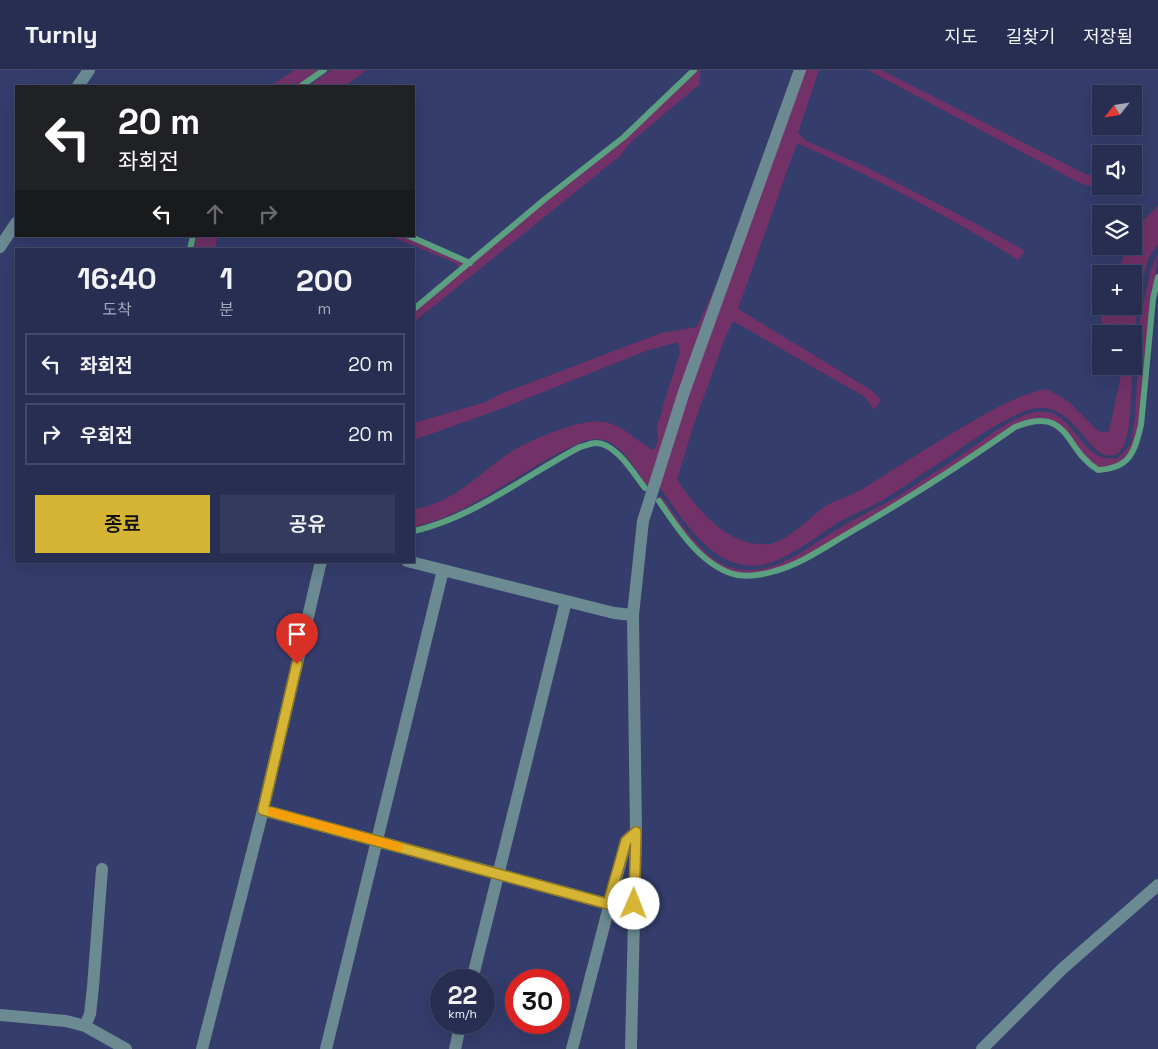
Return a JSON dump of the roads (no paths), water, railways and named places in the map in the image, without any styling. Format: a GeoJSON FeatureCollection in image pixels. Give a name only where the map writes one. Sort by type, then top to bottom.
{"type":"FeatureCollection","features":[{"type":"Feature","properties":{"kind":"street"},"geometry":{"type":"LineString","coordinates":[[79,85],[89,70]]}},
{"type":"Feature","properties":{"kind":"street"},"geometry":{"type":"LineString","coordinates":[[631,1049],[636,832],[633,615],[642,521],[760,177],[800,70]]}},
{"type":"Feature","properties":{"kind":"street"},"geometry":{"type":"LineString","coordinates":[[0,247],[15,224]]}},
{"type":"Feature","properties":{"kind":"street"},"geometry":{"type":"LineString","coordinates":[[202,1049],[263,810],[321,563]]}},
{"type":"Feature","properties":{"kind":"street"},"geometry":{"type":"LineString","coordinates":[[415,563],[614,613],[633,615]]}},
{"type":"Feature","properties":{"kind":"street"},"geometry":{"type":"LineString","coordinates":[[326,1049],[443,570]]}},
{"type":"Feature","properties":{"kind":"street"},"geometry":{"type":"LineString","coordinates":[[475,969],[566,601]]}},
{"type":"Feature","properties":{"kind":"street"},"geometry":{"type":"LineString","coordinates":[[263,810],[608,904]]}},
{"type":"Feature","properties":{"kind":"street"},"geometry":{"type":"LineString","coordinates":[[572,1049],[608,904],[626,841],[636,832]]}},
{"type":"Feature","properties":{"kind":"street"},"geometry":{"type":"LineString","coordinates":[[85,1026],[90,1014],[93,988],[102,869]]}},
{"type":"Feature","properties":{"kind":"street"},"geometry":{"type":"LineString","coordinates":[[982,1049],[1062,969],[1158,885]]}},
{"type":"Feature","properties":{"kind":"street"},"geometry":{"type":"LineString","coordinates":[[0,1015],[66,1021],[85,1026],[126,1049]]}},
{"type":"Feature","properties":{"kind":"street"},"geometry":{"type":"LineString","coordinates":[[455,1049],[458,1034]]}},
{"type":"Feature","properties":{"kind":"waterway"},"geometry":{"type":"LineString","coordinates":[[302,85],[324,70]]}},
{"type":"Feature","properties":{"kind":"waterway"},"geometry":{"type":"LineString","coordinates":[[415,308],[545,199],[624,137],[694,70]]}},
{"type":"Feature","properties":{"kind":"waterway"},"geometry":{"type":"LineString","coordinates":[[190,248],[193,237]]}},
{"type":"Feature","properties":{"kind":"waterway"},"geometry":{"type":"LineString","coordinates":[[411,237],[470,263]]}},
{"type":"Feature","properties":{"kind":"waterway"},"geometry":{"type":"LineString","coordinates":[[659,501],[692,546],[713,564],[724,571],[737,575],[751,576],[785,568],[813,555],[933,482],[1015,427],[1033,422],[1047,421],[1057,425],[1087,461],[1098,470],[1117,466],[1124,462],[1133,451],[1141,425],[1153,299],[1158,277]]}},
{"type":"Feature","properties":{"kind":"waterway"},"geometry":{"type":"LineString","coordinates":[[415,531],[436,525],[479,506],[560,458],[592,443],[603,444],[611,448],[624,460],[645,488]]}}]}
